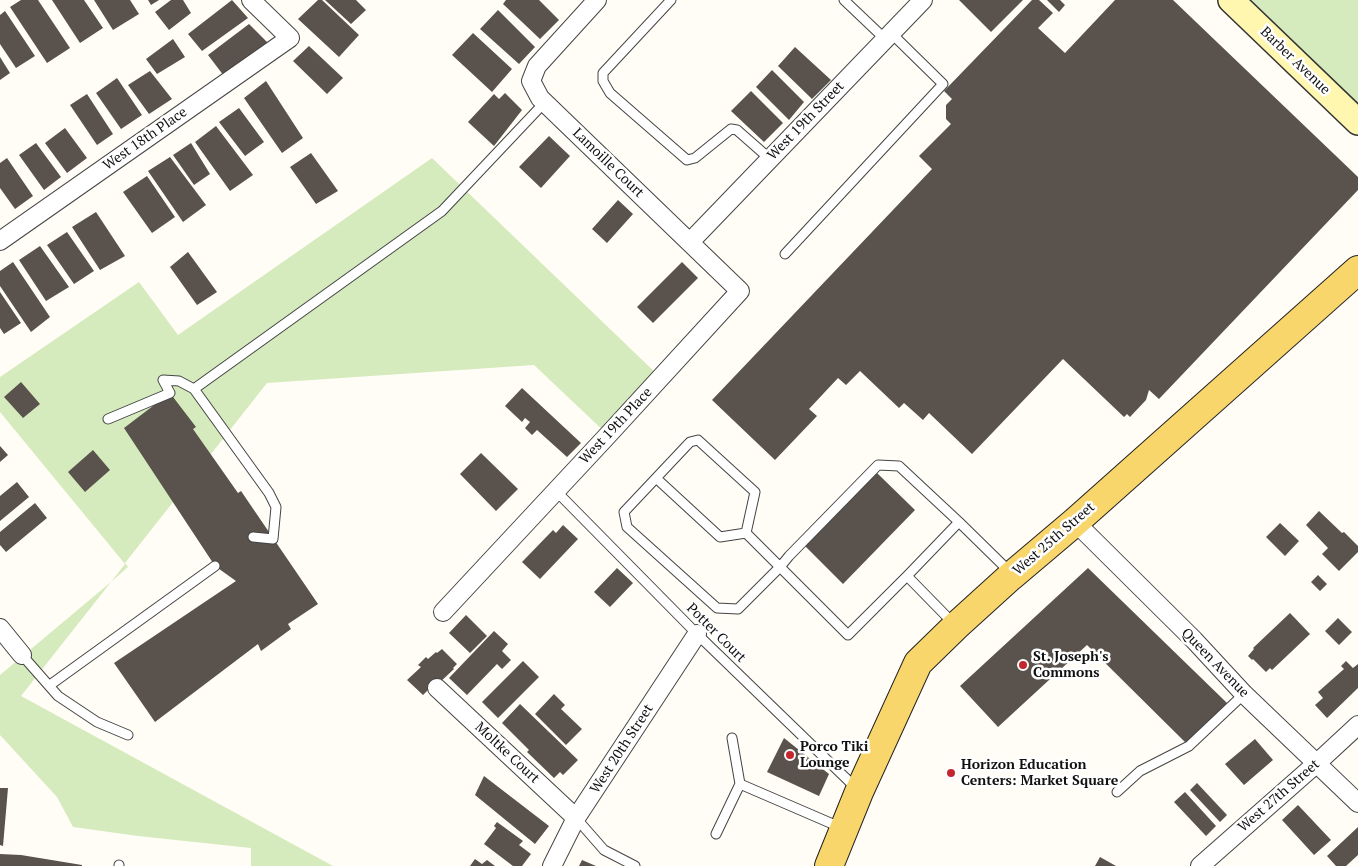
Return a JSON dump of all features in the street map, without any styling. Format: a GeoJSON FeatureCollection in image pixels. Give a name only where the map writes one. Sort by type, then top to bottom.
{"type":"FeatureCollection","features":[{"type":"Feature","properties":{"kind":"main road","name":"West 25th Street"},"geometry":{"type":"LineString","coordinates":[[828,866],[859,792],[918,663],[1013,575],[1358,270]]}},
{"type":"Feature","properties":{"kind":"street","name":"West 18th Place"},"geometry":{"type":"LineString","coordinates":[[0,241],[290,38],[252,0]]}},
{"type":"Feature","properties":{"kind":"street","name":"Lamoille Court"},"geometry":{"type":"LineString","coordinates":[[597,0],[537,66],[531,81],[540,98],[690,242]]}},
{"type":"Feature","properties":{"kind":"street","name":"West 19th Street"},"geometry":{"type":"LineString","coordinates":[[690,242],[923,0]]}},
{"type":"Feature","properties":{"kind":"street","name":"Barber Avenue"},"geometry":{"type":"LineString","coordinates":[[1231,0],[1358,122]]}},
{"type":"Feature","properties":{"kind":"street","name":"West 19th Place"},"geometry":{"type":"LineString","coordinates":[[443,612],[694,343],[740,291],[690,242]]}},
{"type":"Feature","properties":{"kind":"street","name":"Queen Avenue"},"geometry":{"type":"LineString","coordinates":[[1075,522],[1194,640],[1244,694],[1358,802]]}},
{"type":"Feature","properties":{"kind":"street"},"geometry":{"type":"LineString","coordinates":[[0,628],[22,655]]}},
{"type":"Feature","properties":{"kind":"street","name":"West 20th Street"},"geometry":{"type":"LineString","coordinates":[[552,866],[576,818],[697,634]]}},
{"type":"Feature","properties":{"kind":"street","name":"Moltke Court"},"geometry":{"type":"LineString","coordinates":[[437,688],[576,818]]}},
{"type":"Feature","properties":{"kind":"street","name":"West 27th Street"},"geometry":{"type":"LineString","coordinates":[[1200,866],[1358,725]]}},
{"type":"Feature","properties":{"kind":"lane"},"geometry":{"type":"LineString","coordinates":[[671,0],[603,73],[603,81],[610,93],[687,160],[695,158],[731,129],[737,130],[770,159]]}},
{"type":"Feature","properties":{"kind":"lane"},"geometry":{"type":"LineString","coordinates":[[785,254],[943,84],[888,36],[866,21],[844,0]]}},
{"type":"Feature","properties":{"kind":"lane"},"geometry":{"type":"LineString","coordinates":[[194,389],[442,211],[545,102]]}},
{"type":"Feature","properties":{"kind":"lane"},"geometry":{"type":"LineString","coordinates":[[108,419],[170,393],[162,380],[179,380],[194,389],[269,494],[276,507],[273,539],[254,537]]}},
{"type":"Feature","properties":{"kind":"lane"},"geometry":{"type":"LineString","coordinates":[[746,533],[755,492],[698,440],[690,442],[624,512],[627,527],[717,608],[738,608],[878,465],[899,466],[1013,575]]}},
{"type":"Feature","properties":{"kind":"lane"},"geometry":{"type":"LineString","coordinates":[[656,478],[720,536],[746,533]]}},
{"type":"Feature","properties":{"kind":"lane","name":"Potter Court"},"geometry":{"type":"LineString","coordinates":[[556,491],[697,634],[859,792]]}},
{"type":"Feature","properties":{"kind":"lane"},"geometry":{"type":"LineString","coordinates":[[746,533],[848,635],[959,522]]}},
{"type":"Feature","properties":{"kind":"lane"},"geometry":{"type":"LineString","coordinates":[[50,685],[215,566]]}},
{"type":"Feature","properties":{"kind":"lane"},"geometry":{"type":"LineString","coordinates":[[907,576],[956,626]]}},
{"type":"Feature","properties":{"kind":"lane"},"geometry":{"type":"LineString","coordinates":[[22,655],[58,696],[98,722],[128,735]]}},
{"type":"Feature","properties":{"kind":"lane"},"geometry":{"type":"LineString","coordinates":[[1118,792],[1140,771],[1189,746],[1244,694]]}},
{"type":"Feature","properties":{"kind":"lane"},"geometry":{"type":"LineString","coordinates":[[716,834],[740,784],[732,738]]}},
{"type":"Feature","properties":{"kind":"lane"},"geometry":{"type":"LineString","coordinates":[[740,784],[844,829]]}},
{"type":"Feature","properties":{"kind":"lane"},"geometry":{"type":"LineString","coordinates":[[576,818],[604,850],[636,866]]}},
{"type":"Feature","properties":{"kind":"green space"},"geometry":{"type":"Polygon","coordinates":[[[1231,0],[1358,0],[1358,122],[1231,0]]]}},
{"type":"Feature","properties":{"kind":"green space"},"geometry":{"type":"Polygon","coordinates":[[[432,158],[661,378],[608,435],[534,365],[267,383],[125,563],[128,567],[111,582],[125,564],[0,412],[0,377],[139,282],[178,335],[432,158]]]}},
{"type":"Feature","properties":{"kind":"green space"},"geometry":{"type":"Polygon","coordinates":[[[111,582],[21,696],[333,866],[251,866],[251,848],[73,827],[57,797],[0,735],[0,675],[111,582]]]}},
{"type":"Feature","properties":{"kind":"building"},"geometry":{"type":"Polygon","coordinates":[[[21,0],[38,0],[70,48],[47,63],[10,7],[21,0]]]}},
{"type":"Feature","properties":{"kind":"building"},"geometry":{"type":"Polygon","coordinates":[[[52,0],[84,0],[103,28],[80,43],[52,0]]]}},
{"type":"Feature","properties":{"kind":"building"},"geometry":{"type":"Polygon","coordinates":[[[94,0],[130,0],[139,14],[113,30],[94,0]]]}},
{"type":"Feature","properties":{"kind":"building"},"geometry":{"type":"Polygon","coordinates":[[[148,0],[159,0],[151,5],[148,0]]]}},
{"type":"Feature","properties":{"kind":"building"},"geometry":{"type":"Polygon","coordinates":[[[171,0],[183,0],[191,13],[169,30],[155,12],[171,0]]]}},
{"type":"Feature","properties":{"kind":"building"},"geometry":{"type":"Polygon","coordinates":[[[232,0],[248,18],[202,51],[188,34],[232,0]]]}},
{"type":"Feature","properties":{"kind":"building"},"geometry":{"type":"Polygon","coordinates":[[[318,0],[322,0],[359,35],[339,57],[298,19],[318,0]]]}},
{"type":"Feature","properties":{"kind":"building"},"geometry":{"type":"Polygon","coordinates":[[[325,0],[356,0],[366,10],[351,24],[325,0]]]}},
{"type":"Feature","properties":{"kind":"building"},"geometry":{"type":"Polygon","coordinates":[[[506,0],[539,0],[559,20],[540,39],[503,4],[506,0]]]}},
{"type":"Feature","properties":{"kind":"building"},"geometry":{"type":"Polygon","coordinates":[[[959,0],[1023,0],[991,32],[959,0]]]}},
{"type":"Feature","properties":{"kind":"building"},"geometry":{"type":"Polygon","coordinates":[[[1032,0],[1039,0],[1053,13],[1038,28],[1065,53],[1115,0],[1173,0],[1358,177],[1358,190],[1159,399],[1149,390],[1146,400],[1130,417],[1127,414],[1124,417],[1063,359],[972,454],[929,413],[923,420],[904,403],[899,408],[860,371],[846,385],[838,378],[809,409],[817,416],[775,460],[712,400],[932,169],[919,156],[951,124],[946,119],[946,105],[952,99],[944,91],[1032,0]]]}},
{"type":"Feature","properties":{"kind":"building"},"geometry":{"type":"Polygon","coordinates":[[[1047,0],[1060,0],[1065,5],[1059,12],[1047,0]]]}},
{"type":"Feature","properties":{"kind":"building"},"geometry":{"type":"Polygon","coordinates":[[[498,10],[535,47],[519,64],[480,29],[498,10]]]}},
{"type":"Feature","properties":{"kind":"building"},"geometry":{"type":"Polygon","coordinates":[[[5,11],[35,56],[16,68],[0,44],[0,15],[5,11]]]}},
{"type":"Feature","properties":{"kind":"building"},"geometry":{"type":"Polygon","coordinates":[[[249,24],[268,43],[224,76],[208,55],[249,24]]]}},
{"type":"Feature","properties":{"kind":"building"},"geometry":{"type":"Polygon","coordinates":[[[473,33],[512,69],[492,92],[452,55],[473,33]]]}},
{"type":"Feature","properties":{"kind":"building"},"geometry":{"type":"Polygon","coordinates":[[[173,39],[185,57],[157,74],[146,59],[173,39]]]}},
{"type":"Feature","properties":{"kind":"building"},"geometry":{"type":"Polygon","coordinates":[[[309,46],[343,78],[327,94],[293,61],[309,46]]]}},
{"type":"Feature","properties":{"kind":"building"},"geometry":{"type":"Polygon","coordinates":[[[795,47],[831,80],[812,99],[778,66],[795,47]]]}},
{"type":"Feature","properties":{"kind":"building"},"geometry":{"type":"Polygon","coordinates":[[[0,57],[10,73],[0,80],[0,57]]]}},
{"type":"Feature","properties":{"kind":"building"},"geometry":{"type":"Polygon","coordinates":[[[772,70],[804,102],[789,120],[756,87],[772,70]]]}},
{"type":"Feature","properties":{"kind":"building"},"geometry":{"type":"Polygon","coordinates":[[[150,71],[172,99],[149,114],[128,85],[150,71]]]}},
{"type":"Feature","properties":{"kind":"building"},"geometry":{"type":"Polygon","coordinates":[[[117,78],[142,115],[121,129],[96,93],[117,78]]]}},
{"type":"Feature","properties":{"kind":"building"},"geometry":{"type":"Polygon","coordinates":[[[266,81],[303,138],[282,153],[244,98],[266,81]]]}},
{"type":"Feature","properties":{"kind":"building"},"geometry":{"type":"Polygon","coordinates":[[[751,91],[783,123],[764,142],[731,111],[751,91]]]}},
{"type":"Feature","properties":{"kind":"building"},"geometry":{"type":"Polygon","coordinates":[[[505,93],[522,110],[494,146],[468,122],[494,94],[499,99],[505,93]]]}},
{"type":"Feature","properties":{"kind":"building"},"geometry":{"type":"Polygon","coordinates":[[[87,94],[113,134],[97,145],[70,105],[87,94]]]}},
{"type":"Feature","properties":{"kind":"building"},"geometry":{"type":"Polygon","coordinates":[[[239,108],[264,142],[245,156],[219,122],[239,108]]]}},
{"type":"Feature","properties":{"kind":"building"},"geometry":{"type":"Polygon","coordinates":[[[216,126],[253,175],[230,191],[195,142],[216,126]]]}},
{"type":"Feature","properties":{"kind":"building"},"geometry":{"type":"Polygon","coordinates":[[[65,128],[87,158],[67,173],[45,143],[65,128]]]}},
{"type":"Feature","properties":{"kind":"building"},"geometry":{"type":"Polygon","coordinates":[[[549,136],[570,156],[541,188],[519,167],[549,136]]]}},
{"type":"Feature","properties":{"kind":"building"},"geometry":{"type":"Polygon","coordinates":[[[36,143],[61,177],[44,190],[19,155],[36,143]]]}},
{"type":"Feature","properties":{"kind":"building"},"geometry":{"type":"Polygon","coordinates":[[[191,143],[210,174],[194,185],[173,155],[191,143]]]}},
{"type":"Feature","properties":{"kind":"building"},"geometry":{"type":"Polygon","coordinates":[[[311,153],[338,191],[316,204],[290,167],[311,153]]]}},
{"type":"Feature","properties":{"kind":"building"},"geometry":{"type":"Polygon","coordinates":[[[170,157],[206,205],[183,222],[148,171],[170,157]]]}},
{"type":"Feature","properties":{"kind":"building"},"geometry":{"type":"Polygon","coordinates":[[[7,158],[33,196],[15,209],[0,188],[0,163],[7,158]]]}},
{"type":"Feature","properties":{"kind":"building"},"geometry":{"type":"Polygon","coordinates":[[[147,176],[175,217],[152,233],[123,192],[147,176]]]}},
{"type":"Feature","properties":{"kind":"building"},"geometry":{"type":"Polygon","coordinates":[[[618,200],[633,214],[607,243],[592,229],[618,200]]]}},
{"type":"Feature","properties":{"kind":"building"},"geometry":{"type":"Polygon","coordinates":[[[96,212],[125,256],[100,270],[72,227],[96,212]]]}},
{"type":"Feature","properties":{"kind":"building"},"geometry":{"type":"Polygon","coordinates":[[[67,232],[94,271],[74,284],[47,245],[67,232]]]}},
{"type":"Feature","properties":{"kind":"building"},"geometry":{"type":"Polygon","coordinates":[[[40,246],[69,287],[46,301],[19,260],[40,246]]]}},
{"type":"Feature","properties":{"kind":"building"},"geometry":{"type":"Polygon","coordinates":[[[188,252],[217,292],[197,305],[170,267],[188,252]]]}},
{"type":"Feature","properties":{"kind":"building"},"geometry":{"type":"Polygon","coordinates":[[[13,262],[50,317],[31,332],[0,286],[0,271],[13,262]]]}},
{"type":"Feature","properties":{"kind":"building"},"geometry":{"type":"Polygon","coordinates":[[[682,262],[698,278],[653,323],[637,307],[682,262]]]}},
{"type":"Feature","properties":{"kind":"building"},"geometry":{"type":"Polygon","coordinates":[[[0,292],[21,323],[4,334],[0,328],[0,292]]]}},
{"type":"Feature","properties":{"kind":"building"},"geometry":{"type":"Polygon","coordinates":[[[21,382],[40,404],[23,418],[4,397],[21,382]]]}},
{"type":"Feature","properties":{"kind":"building"},"geometry":{"type":"Polygon","coordinates":[[[522,388],[581,443],[567,457],[537,430],[532,435],[525,428],[530,422],[525,418],[522,422],[505,406],[522,388]]]}},
{"type":"Feature","properties":{"kind":"building"},"geometry":{"type":"Polygon","coordinates":[[[170,393],[196,427],[193,429],[238,493],[241,491],[318,604],[288,624],[291,629],[261,651],[258,644],[155,722],[114,663],[236,581],[215,566],[124,428],[170,393]]]}},
{"type":"Feature","properties":{"kind":"building"},"geometry":{"type":"Polygon","coordinates":[[[0,446],[8,455],[0,462],[0,446]]]}},
{"type":"Feature","properties":{"kind":"building"},"geometry":{"type":"Polygon","coordinates":[[[93,450],[110,470],[85,492],[68,472],[93,450]]]}},
{"type":"Feature","properties":{"kind":"building"},"geometry":{"type":"Polygon","coordinates":[[[481,453],[518,489],[496,511],[460,474],[481,453]]]}},
{"type":"Feature","properties":{"kind":"building"},"geometry":{"type":"Polygon","coordinates":[[[877,473],[915,510],[843,584],[805,546],[877,473]]]}},
{"type":"Feature","properties":{"kind":"building"},"geometry":{"type":"Polygon","coordinates":[[[17,482],[29,497],[0,521],[0,496],[17,482]]]}},
{"type":"Feature","properties":{"kind":"building"},"geometry":{"type":"Polygon","coordinates":[[[35,503],[47,518],[6,552],[0,545],[0,532],[35,503]]]}},
{"type":"Feature","properties":{"kind":"building"},"geometry":{"type":"Polygon","coordinates":[[[1319,511],[1358,546],[1358,552],[1339,571],[1322,554],[1328,548],[1306,525],[1319,511]]]}},
{"type":"Feature","properties":{"kind":"building"},"geometry":{"type":"Polygon","coordinates":[[[1280,523],[1299,541],[1285,556],[1266,537],[1280,523]]]}},
{"type":"Feature","properties":{"kind":"building"},"geometry":{"type":"Polygon","coordinates":[[[563,525],[578,539],[540,579],[522,562],[553,530],[556,533],[563,525]]]}},
{"type":"Feature","properties":{"kind":"building"},"geometry":{"type":"Polygon","coordinates":[[[617,568],[633,583],[610,607],[594,592],[617,568]]]}},
{"type":"Feature","properties":{"kind":"building","name":"St. Joseph's Commons"},"geometry":{"type":"Polygon","coordinates":[[[1088,568],[1227,703],[1187,744],[1087,645],[998,727],[960,686],[1088,568]]]}},
{"type":"Feature","properties":{"kind":"building"},"geometry":{"type":"Polygon","coordinates":[[[1318,575],[1327,584],[1320,591],[1311,582],[1318,575]]]}},
{"type":"Feature","properties":{"kind":"building"},"geometry":{"type":"Polygon","coordinates":[[[1290,613],[1310,634],[1272,670],[1270,668],[1266,672],[1248,656],[1253,648],[1290,613]]]}},
{"type":"Feature","properties":{"kind":"building"},"geometry":{"type":"Polygon","coordinates":[[[466,615],[487,636],[470,653],[449,633],[466,615]]]}},
{"type":"Feature","properties":{"kind":"building"},"geometry":{"type":"Polygon","coordinates":[[[1338,618],[1352,632],[1339,645],[1325,631],[1338,618]]]}},
{"type":"Feature","properties":{"kind":"building"},"geometry":{"type":"Polygon","coordinates":[[[494,631],[508,644],[502,651],[511,660],[502,669],[497,664],[467,695],[449,678],[494,631]]]}},
{"type":"Feature","properties":{"kind":"building"},"geometry":{"type":"Polygon","coordinates":[[[442,649],[457,664],[437,685],[435,683],[423,695],[407,680],[421,667],[418,665],[426,657],[428,659],[442,649]]]}},
{"type":"Feature","properties":{"kind":"building"},"geometry":{"type":"Polygon","coordinates":[[[523,661],[539,677],[498,718],[482,702],[523,661]]]}},
{"type":"Feature","properties":{"kind":"building"},"geometry":{"type":"Polygon","coordinates":[[[1346,661],[1353,668],[1358,664],[1358,688],[1327,718],[1315,705],[1323,698],[1318,692],[1344,669],[1341,666],[1346,661]]]}},
{"type":"Feature","properties":{"kind":"building"},"geometry":{"type":"Polygon","coordinates":[[[554,694],[565,705],[561,709],[582,729],[566,745],[535,714],[554,694]]]}},
{"type":"Feature","properties":{"kind":"building"},"geometry":{"type":"Polygon","coordinates":[[[520,704],[578,760],[563,775],[560,772],[554,778],[527,752],[529,750],[502,723],[520,704]]]}},
{"type":"Feature","properties":{"kind":"building","name":"Porco Tiki Lounge"},"geometry":{"type":"Polygon","coordinates":[[[784,738],[829,774],[819,796],[767,772],[784,738]]]}},
{"type":"Feature","properties":{"kind":"building"},"geometry":{"type":"Polygon","coordinates":[[[1255,739],[1273,760],[1244,785],[1225,764],[1255,739]]]}},
{"type":"Feature","properties":{"kind":"building"},"geometry":{"type":"Polygon","coordinates":[[[484,776],[549,826],[535,844],[475,795],[484,776]]]}},
{"type":"Feature","properties":{"kind":"building"},"geometry":{"type":"Polygon","coordinates":[[[1197,783],[1227,815],[1220,822],[1190,790],[1197,783]]]}},
{"type":"Feature","properties":{"kind":"building"},"geometry":{"type":"Polygon","coordinates":[[[0,788],[8,788],[3,846],[0,845],[0,788]]]}},
{"type":"Feature","properties":{"kind":"building"},"geometry":{"type":"Polygon","coordinates":[[[1185,792],[1216,826],[1206,836],[1174,802],[1185,792]]]}},
{"type":"Feature","properties":{"kind":"building"},"geometry":{"type":"Polygon","coordinates":[[[1298,805],[1331,840],[1314,855],[1282,820],[1298,805]]]}},
{"type":"Feature","properties":{"kind":"building"},"geometry":{"type":"Polygon","coordinates":[[[497,822],[523,841],[519,845],[531,854],[522,866],[513,866],[484,844],[496,828],[494,826],[497,822]]]}},
{"type":"Feature","properties":{"kind":"building"},"geometry":{"type":"Polygon","coordinates":[[[1358,827],[1358,855],[1346,866],[1336,866],[1327,856],[1358,827]]]}},
{"type":"Feature","properties":{"kind":"building"},"geometry":{"type":"Polygon","coordinates":[[[0,854],[21,855],[82,866],[0,866],[0,854]]]}},
{"type":"Feature","properties":{"kind":"building"},"geometry":{"type":"Polygon","coordinates":[[[1100,857],[1116,866],[1095,866],[1100,857]]]}},
{"type":"Feature","properties":{"kind":"building"},"geometry":{"type":"Polygon","coordinates":[[[475,859],[482,864],[487,860],[495,866],[470,866],[475,859]]]}},
{"type":"Feature","properties":{"kind":"building"},"geometry":{"type":"Polygon","coordinates":[[[582,860],[596,866],[579,866],[582,860]]]}},
{"type":"Feature","properties":{"kind":"place","name":"St. Joseph's Commons"},"geometry":{"type":"Point","coordinates":[1023,665]}},
{"type":"Feature","properties":{"kind":"place","name":"Porco Tiki Lounge"},"geometry":{"type":"Point","coordinates":[790,755]}},
{"type":"Feature","properties":{"kind":"place","name":"Horizon Education Centers: Market Square"},"geometry":{"type":"Point","coordinates":[951,773]}}]}
